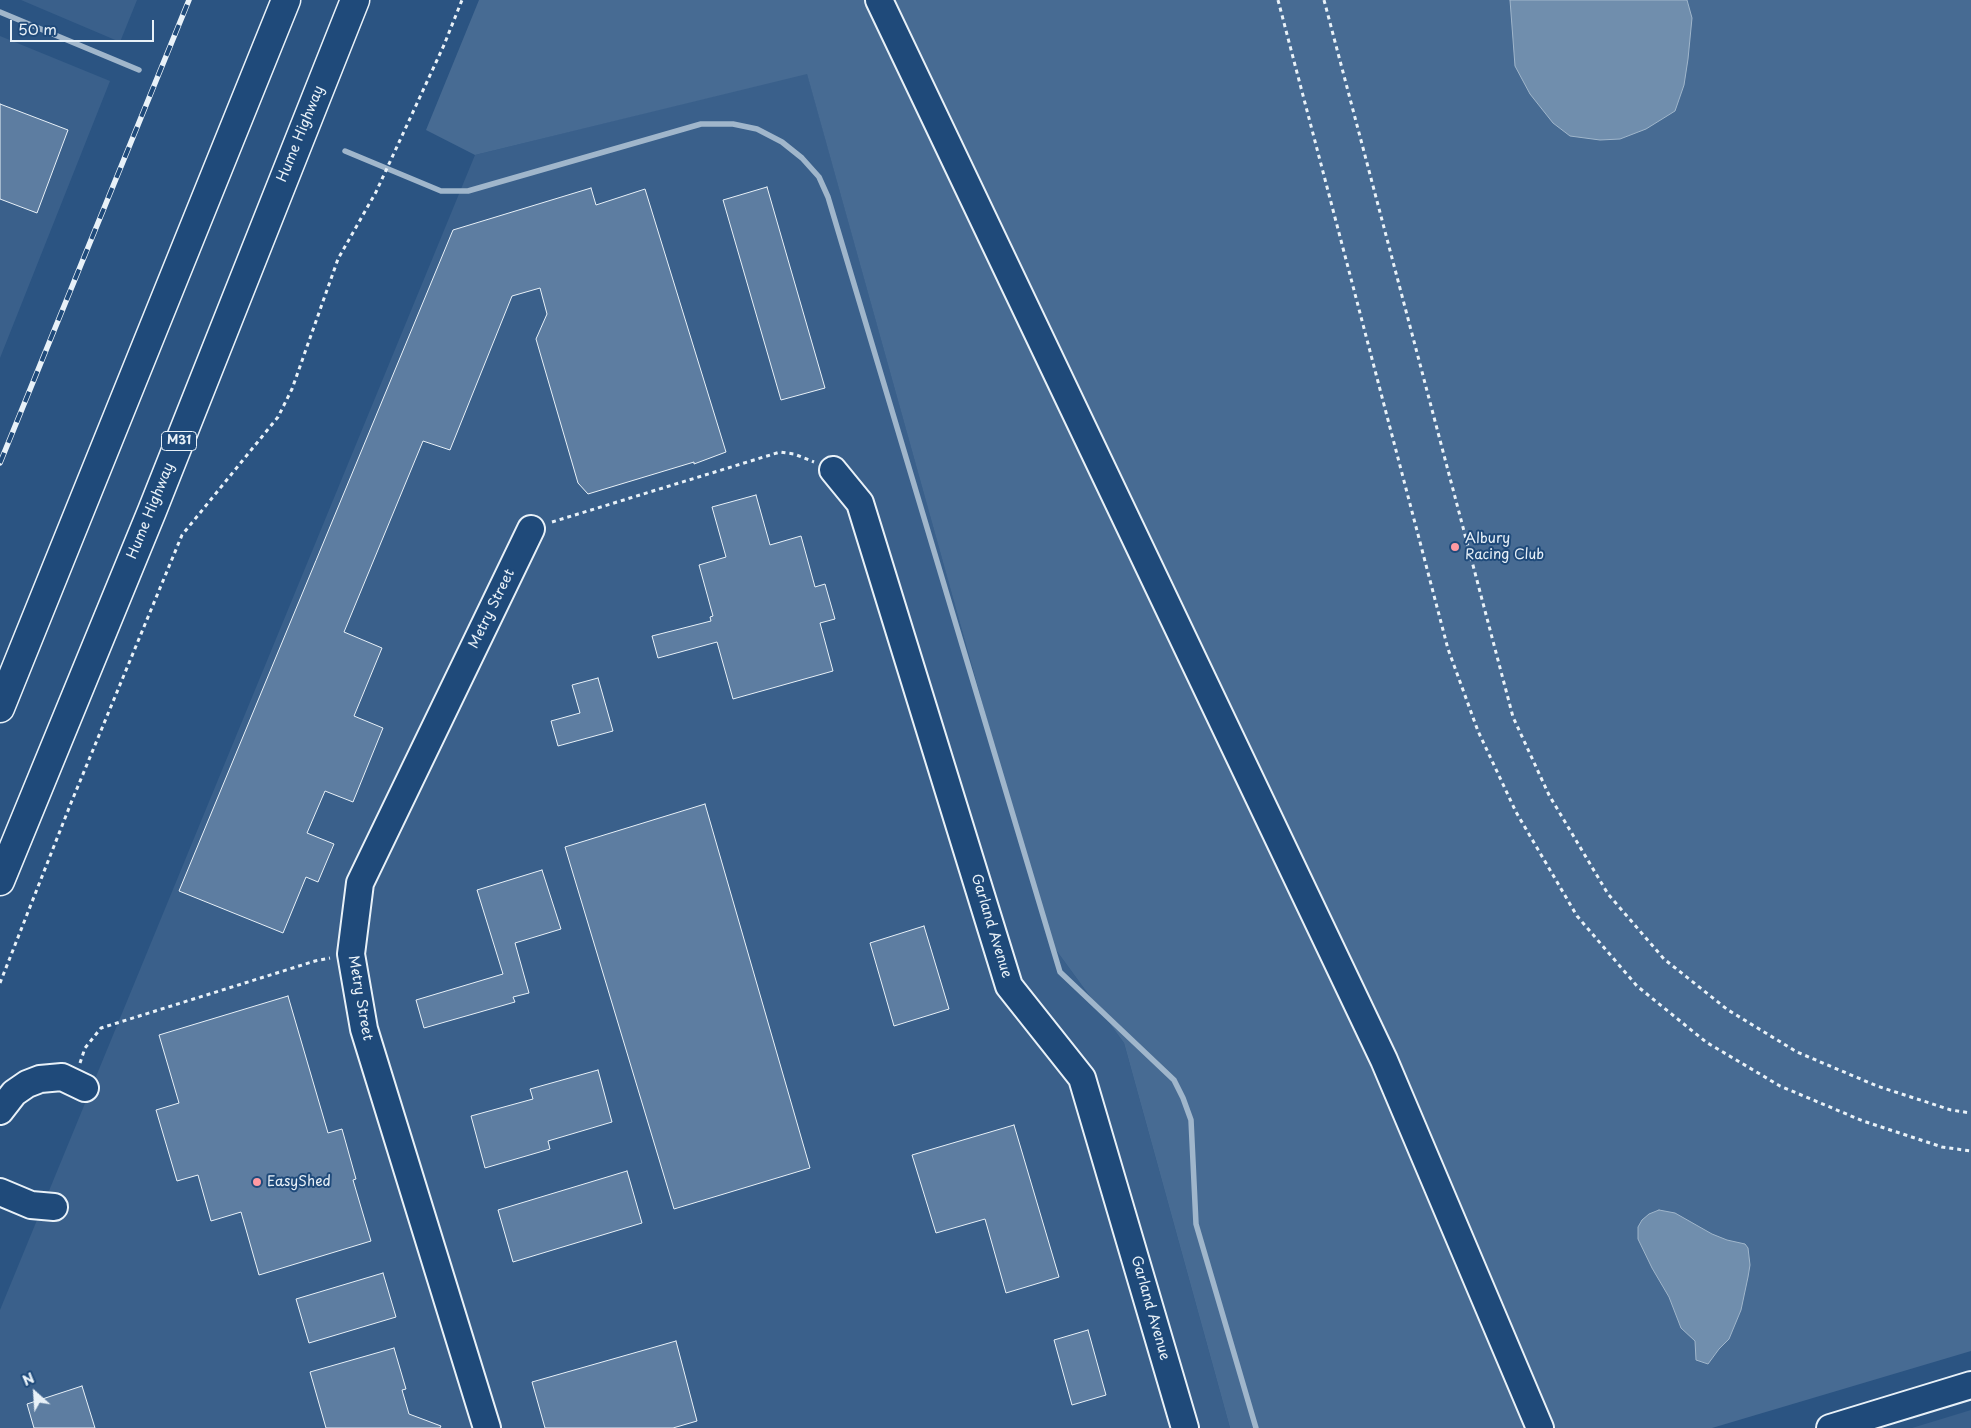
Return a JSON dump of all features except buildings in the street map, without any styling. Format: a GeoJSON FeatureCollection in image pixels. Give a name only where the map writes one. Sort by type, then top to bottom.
{"type":"FeatureCollection","features":[{"type":"Feature","properties":{"kind":"highway"},"geometry":{"type":"LineString","coordinates":[[0,708],[286,0]]}},
{"type":"Feature","properties":{"kind":"highway","name":"Hume Highway"},"geometry":{"type":"LineString","coordinates":[[0,880],[152,511],[355,0]]}},
{"type":"Feature","properties":{"kind":"street"},"geometry":{"type":"LineString","coordinates":[[879,0],[1384,1060],[1540,1428]]}},
{"type":"Feature","properties":{"kind":"street","name":"Garland Avenue"},"geometry":{"type":"LineString","coordinates":[[832,470],[860,503],[1009,986],[1082,1078],[1185,1428]]}},
{"type":"Feature","properties":{"kind":"street","name":"Metry Street"},"geometry":{"type":"LineString","coordinates":[[487,1428],[364,1029],[350,954],[360,883],[531,529]]}},
{"type":"Feature","properties":{"kind":"street"},"geometry":{"type":"LineString","coordinates":[[0,1111],[14,1093],[27,1084],[40,1079],[62,1078],[79,1085]]}},
{"type":"Feature","properties":{"kind":"street"},"geometry":{"type":"LineString","coordinates":[[0,1192],[31,1205],[54,1207]]}},
{"type":"Feature","properties":{"kind":"street"},"geometry":{"type":"LineString","coordinates":[[1830,1428],[1971,1385]]}},
{"type":"Feature","properties":{"kind":"path"},"geometry":{"type":"LineString","coordinates":[[0,983],[182,534],[278,417],[292,389],[338,259],[376,192],[444,45],[462,0]]}},
{"type":"Feature","properties":{"kind":"path"},"geometry":{"type":"LineString","coordinates":[[1278,0],[1448,649],[1478,731],[1516,812],[1577,916],[1637,986],[1706,1042],[1780,1086],[1863,1121],[1942,1147],[1971,1151]]}},
{"type":"Feature","properties":{"kind":"path"},"geometry":{"type":"LineString","coordinates":[[1324,0],[1513,717],[1549,794],[1608,894],[1664,958],[1728,1010],[1806,1056],[1877,1086],[1951,1110],[1971,1113]]}},
{"type":"Feature","properties":{"kind":"path"},"geometry":{"type":"LineString","coordinates":[[531,529],[780,452],[794,454],[832,470]]}},
{"type":"Feature","properties":{"kind":"path"},"geometry":{"type":"LineString","coordinates":[[79,1085],[85,1048],[101,1028],[315,961]]}},
{"type":"Feature","properties":{"kind":"shaded area"},"geometry":{"type":"Polygon","coordinates":[[[21,0],[137,0],[120,42],[21,0]]]}},
{"type":"Feature","properties":{"kind":"shaded area","name":"Albury Racing Club"},"geometry":{"type":"Polygon","coordinates":[[[479,0],[1971,0],[1971,1351],[1712,1428],[1230,1428],[1124,1043],[1048,939],[807,74],[475,155],[426,130],[479,0]]]}},
{"type":"Feature","properties":{"kind":"shaded area"},"geometry":{"type":"Polygon","coordinates":[[[1510,0],[1687,0],[1692,18],[1688,59],[1684,85],[1675,111],[1646,129],[1620,139],[1600,140],[1570,136],[1553,123],[1530,94],[1515,66],[1510,0]]]}},
{"type":"Feature","properties":{"kind":"shaded area"},"geometry":{"type":"Polygon","coordinates":[[[0,36],[110,81],[0,358],[0,36]]]}},
{"type":"Feature","properties":{"kind":"shaded area"},"geometry":{"type":"Polygon","coordinates":[[[807,73],[1048,939],[1124,1043],[1230,1428],[0,1428],[0,1310],[475,155],[807,73]]]}},
{"type":"Feature","properties":{"kind":"shaded area"},"geometry":{"type":"Polygon","coordinates":[[[1659,1210],[1675,1213],[1712,1234],[1745,1244],[1748,1248],[1750,1265],[1741,1310],[1729,1339],[1708,1364],[1696,1360],[1695,1341],[1681,1328],[1669,1297],[1638,1239],[1638,1227],[1642,1220],[1649,1214],[1659,1210]]]}},
{"type":"Feature","properties":{"kind":"shaded area"},"geometry":{"type":"Polygon","coordinates":[[[1971,1410],[1971,1428],[1912,1428],[1971,1410]]]}},
{"type":"Feature","properties":{"kind":"waterway"},"geometry":{"type":"LineString","coordinates":[[0,12],[139,70]]}},
{"type":"Feature","properties":{"kind":"waterway"},"geometry":{"type":"LineString","coordinates":[[345,151],[441,191],[468,191],[701,124],[733,124],[757,129],[782,142],[802,158],[819,177],[828,197],[1060,972],[1174,1080],[1191,1120],[1196,1224],[1256,1428]]}},
{"type":"Feature","properties":{"kind":"railway"},"geometry":{"type":"LineString","coordinates":[[0,463],[189,0]]}},
{"type":"Feature","properties":{"kind":"place","name":"Albury Racing Club"},"geometry":{"type":"Point","coordinates":[1455,547]}},
{"type":"Feature","properties":{"kind":"place","name":"EasyShed"},"geometry":{"type":"Point","coordinates":[257,1182]}}]}
